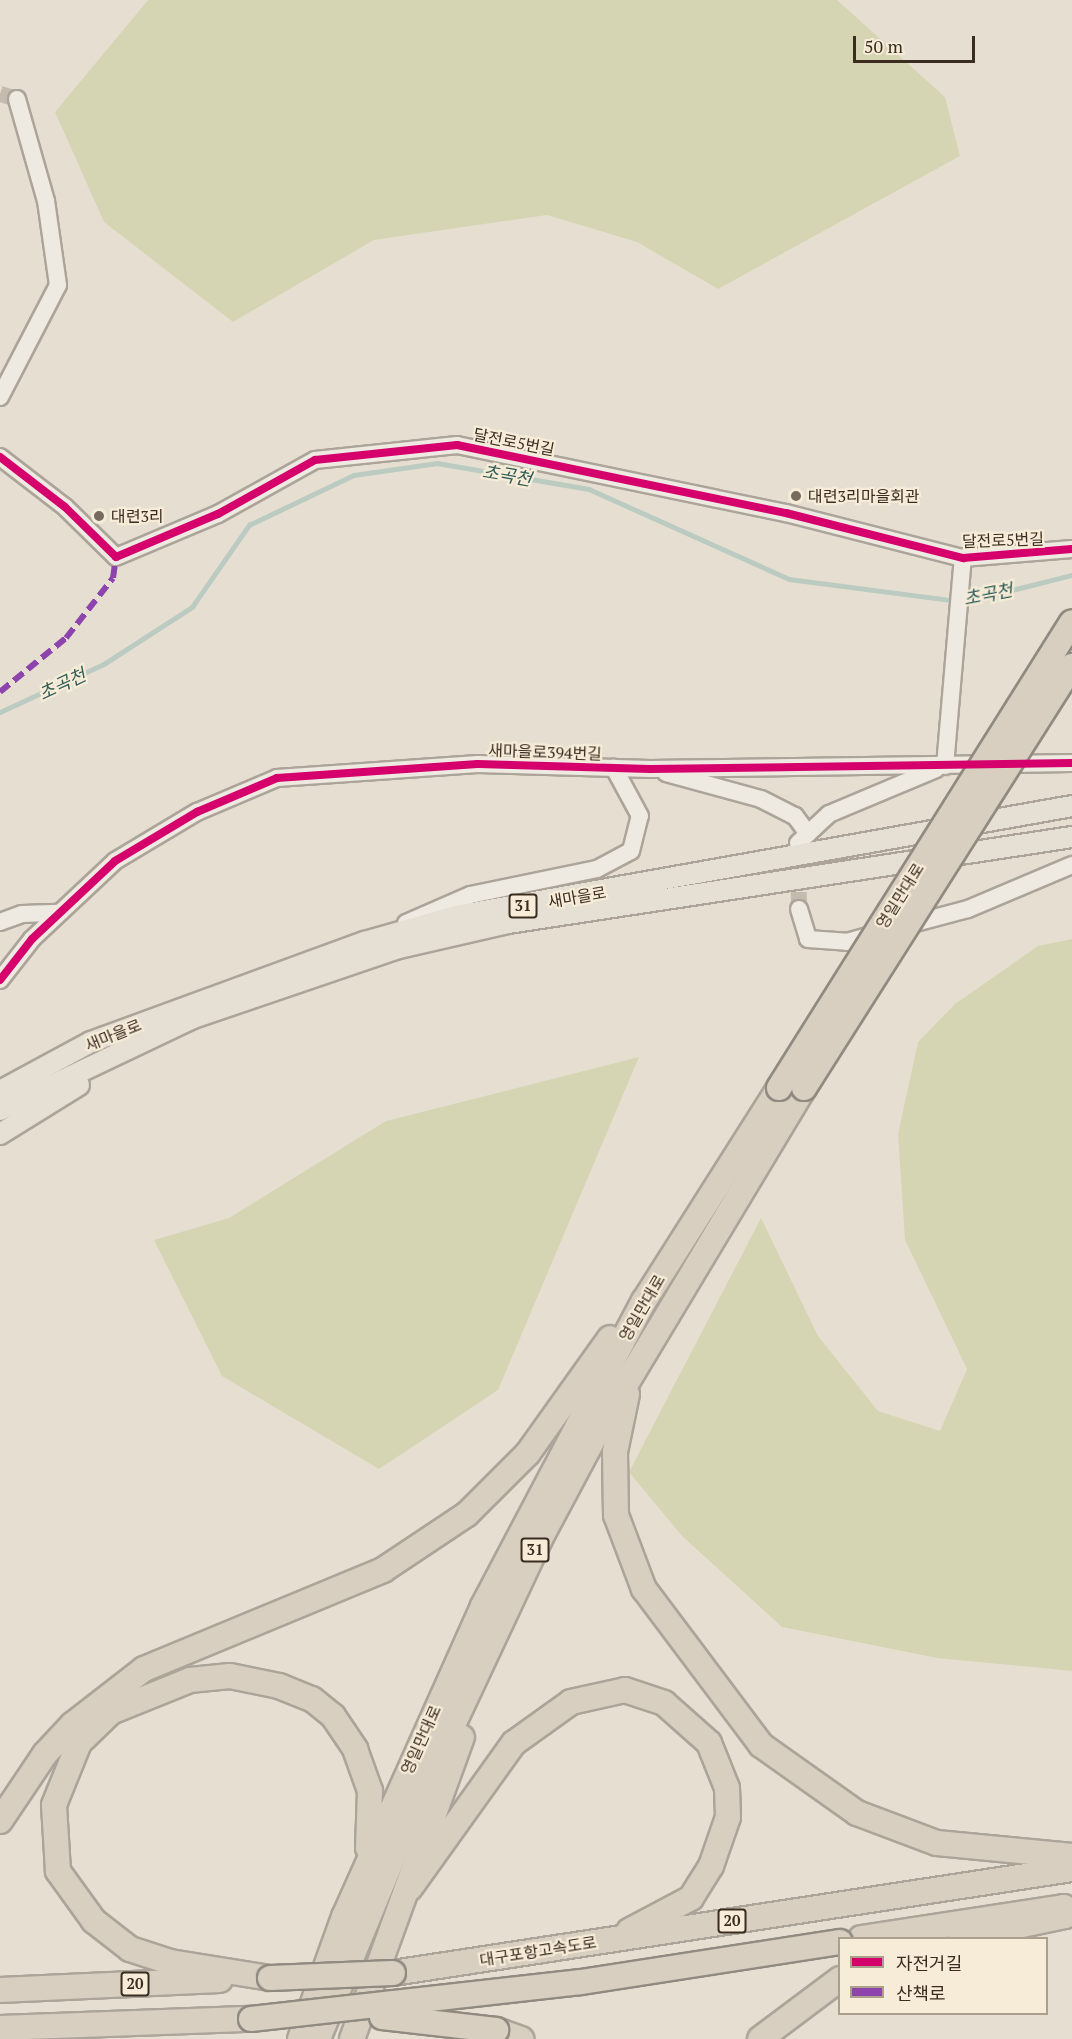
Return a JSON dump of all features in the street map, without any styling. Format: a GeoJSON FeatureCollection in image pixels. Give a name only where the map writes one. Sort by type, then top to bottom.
{"type":"FeatureCollection","features":[{"type":"Feature","properties":{"kind":"highway","name":"영일만대로"},"geometry":{"type":"LineString","coordinates":[[300,2039],[368,1860],[483,1606],[644,1300],[1072,622]]}},
{"type":"Feature","properties":{"kind":"highway","name":"영일만대로"},"geometry":{"type":"LineString","coordinates":[[318,2039],[362,1924],[474,1677],[540,1539],[630,1377],[804,1088],[1072,666]]}},
{"type":"Feature","properties":{"kind":"highway"},"geometry":{"type":"LineString","coordinates":[[0,1821],[65,1732],[144,1669],[383,1570],[467,1514],[528,1453],[612,1336],[644,1300]]}},
{"type":"Feature","properties":{"kind":"highway"},"geometry":{"type":"LineString","coordinates":[[630,1377],[615,1452],[616,1515],[644,1588],[761,1745],[856,1813],[937,1843],[1072,1856]]}},
{"type":"Feature","properties":{"kind":"highway"},"geometry":{"type":"LineString","coordinates":[[270,1978],[170,1962],[130,1949],[94,1921],[58,1870],[54,1805],[79,1743],[111,1712],[190,1680],[230,1676],[312,1699],[333,1716],[355,1749],[366,1780],[368,1860]]}},
{"type":"Feature","properties":{"kind":"highway"},"geometry":{"type":"LineString","coordinates":[[352,2039],[410,1888],[462,1737],[474,1677]]}},
{"type":"Feature","properties":{"kind":"highway"},"geometry":{"type":"LineString","coordinates":[[410,1888],[514,1743],[571,1702],[624,1690],[664,1703],[709,1743],[727,1788],[728,1817],[711,1866],[691,1898],[614,1939]]}},
{"type":"Feature","properties":{"kind":"highway","name":"대구포항고속도로"},"geometry":{"type":"LineString","coordinates":[[0,1990],[393,1973],[1072,1869]]}},
{"type":"Feature","properties":{"kind":"highway"},"geometry":{"type":"LineString","coordinates":[[867,1937],[1068,1906],[1065,1916],[966,1937]]}},
{"type":"Feature","properties":{"kind":"highway","name":"20"},"geometry":{"type":"LineString","coordinates":[[0,2028],[252,2019],[344,2013],[838,1942]]}},
{"type":"Feature","properties":{"kind":"highway"},"geometry":{"type":"LineString","coordinates":[[760,2039],[838,1980]]}},
{"type":"Feature","properties":{"kind":"highway"},"geometry":{"type":"LineString","coordinates":[[344,2013],[496,2030],[521,2039]]}},
{"type":"Feature","properties":{"kind":"highway"},"geometry":{"type":"LineString","coordinates":[[130,2039],[252,2019]]}},
{"type":"Feature","properties":{"kind":"main road","name":"새마을로"},"geometry":{"type":"LineString","coordinates":[[0,1091],[91,1042],[365,942],[456,916],[1072,806]]}},
{"type":"Feature","properties":{"kind":"main road","name":"새마을로"},"geometry":{"type":"LineString","coordinates":[[0,1110],[193,1018],[399,948],[508,923],[1072,837]]}},
{"type":"Feature","properties":{"kind":"main road"},"geometry":{"type":"LineString","coordinates":[[0,1134],[193,1018]]}},
{"type":"Feature","properties":{"kind":"street"},"geometry":{"type":"LineString","coordinates":[[0,397],[58,285],[46,201],[17,99]]}},
{"type":"Feature","properties":{"kind":"street","name":"달전로5번길"},"geometry":{"type":"LineString","coordinates":[[0,457],[65,507],[116,557],[218,514],[315,460],[457,445],[774,511],[963,558],[1072,549]]}},
{"type":"Feature","properties":{"kind":"street"},"geometry":{"type":"LineString","coordinates":[[650,769],[761,799],[795,816],[803,838],[829,814],[945,766],[963,558]]}},
{"type":"Feature","properties":{"kind":"street","name":"새마을로394번길"},"geometry":{"type":"LineString","coordinates":[[0,980],[59,913],[115,861],[197,812],[277,778],[478,764],[650,769],[1072,763]]}},
{"type":"Feature","properties":{"kind":"street"},"geometry":{"type":"LineString","coordinates":[[365,942],[470,895],[597,869],[631,850],[640,816],[614,768]]}},
{"type":"Feature","properties":{"kind":"street"},"geometry":{"type":"LineString","coordinates":[[799,909],[808,939],[846,942],[968,909],[1072,865]]}},
{"type":"Feature","properties":{"kind":"street"},"geometry":{"type":"LineString","coordinates":[[0,922],[22,914],[59,913]]}},
{"type":"Feature","properties":{"kind":"green space"},"geometry":{"type":"Polygon","coordinates":[[[148,0],[837,0],[945,97],[960,156],[718,289],[637,242],[547,215],[374,240],[233,322],[104,222],[55,112],[148,0]]]}},
{"type":"Feature","properties":{"kind":"green space"},"geometry":{"type":"Polygon","coordinates":[[[1072,939],[1072,1671],[937,1658],[782,1627],[682,1536],[629,1472],[761,1218],[818,1336],[878,1411],[940,1431],[967,1369],[905,1240],[898,1134],[918,1042],[955,1004],[1038,946],[1072,939]]]}},
{"type":"Feature","properties":{"kind":"green space"},"geometry":{"type":"Polygon","coordinates":[[[639,1057],[498,1390],[379,1469],[222,1376],[154,1240],[229,1218],[386,1121],[639,1057]]]}},
{"type":"Feature","properties":{"kind":"waterway","name":"초곡천"},"geometry":{"type":"LineString","coordinates":[[0,712],[104,664],[192,607],[249,525],[354,475],[437,463],[589,489],[789,579],[965,602],[1072,575]]}},
{"type":"Feature","properties":{"kind":"tunnel"},"geometry":{"type":"LineString","coordinates":[[0,94],[17,99]]}},
{"type":"Feature","properties":{"kind":"tunnel"},"geometry":{"type":"LineString","coordinates":[[798,844],[799,909]]}},
{"type":"Feature","properties":{"kind":"marked path"},"geometry":{"type":"LineString","coordinates":[[0,692],[66,638],[113,578],[116,557]]}},
{"type":"Feature","properties":{"kind":"cycle path"},"geometry":{"type":"LineString","coordinates":[[0,457],[65,507],[116,557],[218,514],[315,460],[457,445],[786,513],[963,558],[1072,549]]}},
{"type":"Feature","properties":{"kind":"cycle path"},"geometry":{"type":"LineString","coordinates":[[0,980],[32,939],[115,861],[197,812],[277,778],[478,764],[650,769],[1072,763]]}},
{"type":"Feature","properties":{"kind":"place","name":"대련3리마을회관"},"geometry":{"type":"Point","coordinates":[796,496]}},
{"type":"Feature","properties":{"kind":"place","name":"대련3리"},"geometry":{"type":"Point","coordinates":[99,516]}}]}
